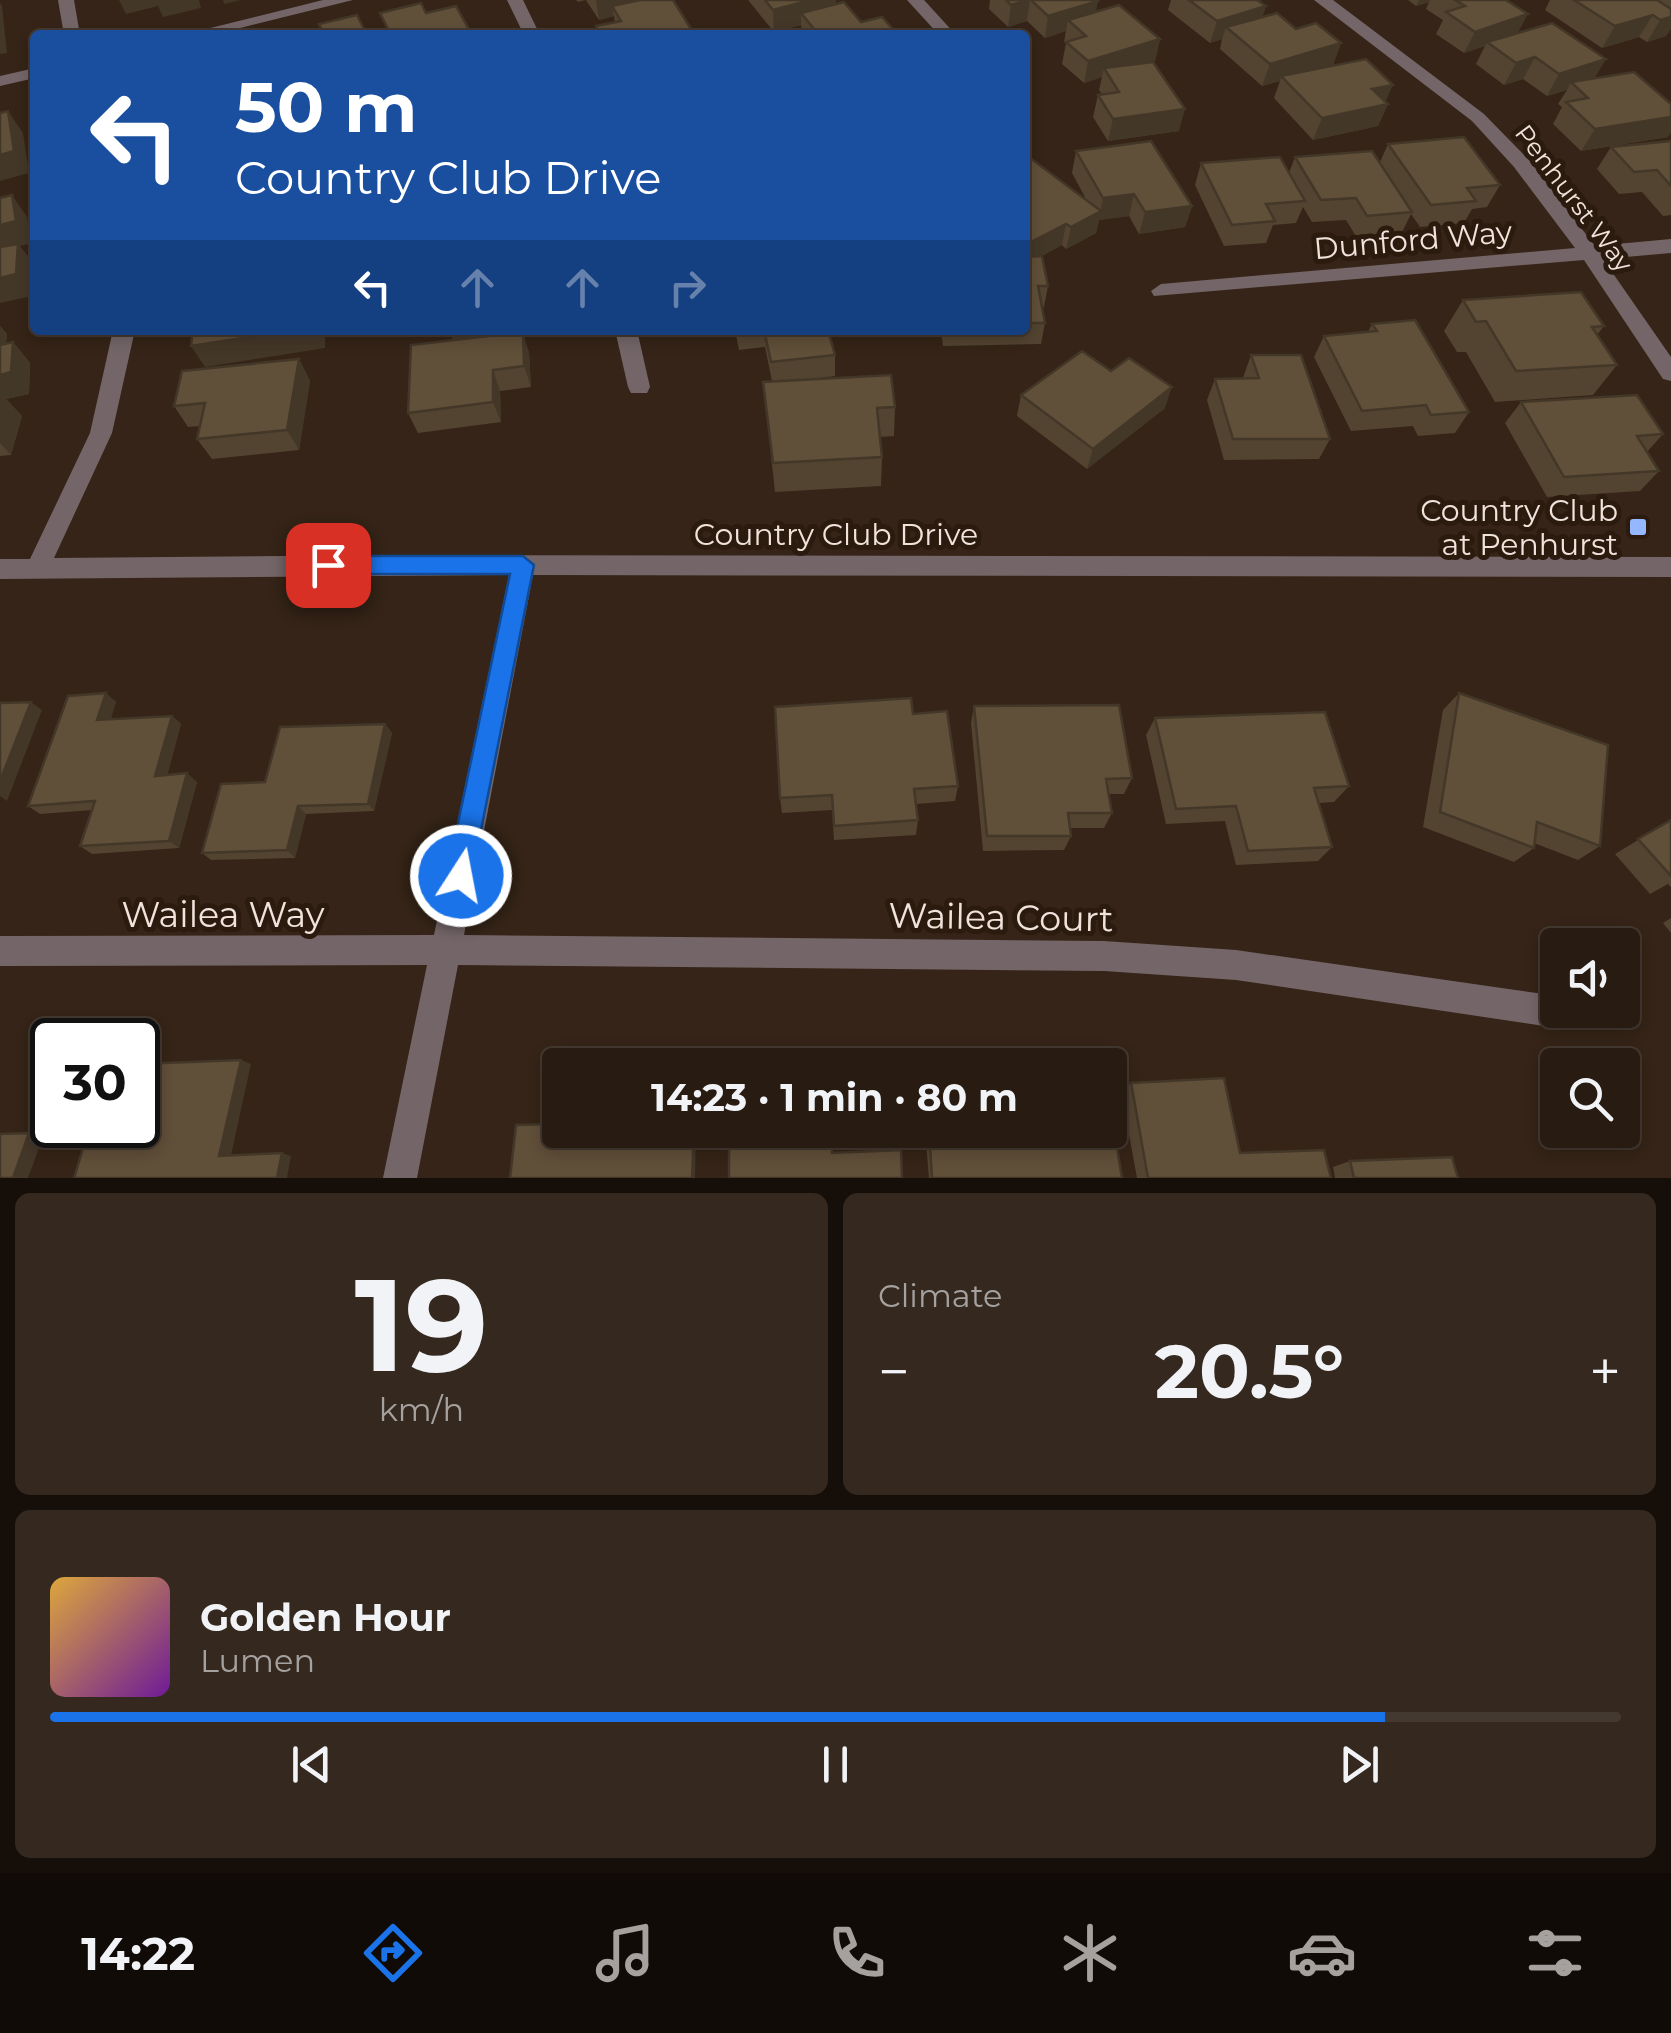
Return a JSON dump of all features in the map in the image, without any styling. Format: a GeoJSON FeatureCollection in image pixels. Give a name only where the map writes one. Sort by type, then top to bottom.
{"type":"FeatureCollection","features":[{"type":"Feature","properties":{"kind":"street"},"geometry":{"type":"LineString","coordinates":[[66,0],[71,30]]}},
{"type":"Feature","properties":{"kind":"street"},"geometry":{"type":"LineString","coordinates":[[212,30],[345,0]]}},
{"type":"Feature","properties":{"kind":"street"},"geometry":{"type":"LineString","coordinates":[[516,0],[530,30]]}},
{"type":"Feature","properties":{"kind":"street"},"geometry":{"type":"LineString","coordinates":[[915,0],[943,30]]}},
{"type":"Feature","properties":{"kind":"street","name":"Penhurst Way"},"geometry":{"type":"LineString","coordinates":[[1322,0],[1450,93],[1498,138],[1671,373]]}},
{"type":"Feature","properties":{"kind":"street"},"geometry":{"type":"LineString","coordinates":[[0,81],[30,74]]}},
{"type":"Feature","properties":{"kind":"street","name":"Dunford Way"},"geometry":{"type":"LineString","coordinates":[[1161,291],[1671,246]]}},
{"type":"Feature","properties":{"kind":"street"},"geometry":{"type":"LineString","coordinates":[[38,567],[101,433],[123,335]]}},
{"type":"Feature","properties":{"kind":"street"},"geometry":{"type":"LineString","coordinates":[[627,335],[639,387]]}},
{"type":"Feature","properties":{"kind":"street"},"geometry":{"type":"LineString","coordinates":[[400,1178],[523,565]]}},
{"type":"Feature","properties":{"kind":"street","name":"Country Club Drive"},"geometry":{"type":"LineString","coordinates":[[0,569],[523,565],[1671,567]]}},
{"type":"Feature","properties":{"kind":"street","name":"Wailea Way"},"geometry":{"type":"LineString","coordinates":[[0,951],[446,952]]}},
{"type":"Feature","properties":{"kind":"street","name":"Wailea Court"},"geometry":{"type":"LineString","coordinates":[[446,952],[1104,956],[1236,965],[1540,1009]]}},
{"type":"Feature","properties":{"kind":"building"},"geometry":{"type":"Polygon","coordinates":[[[640,0],[673,0],[691,29],[598,30],[596,26],[621,21],[612,6],[640,0]]]}},
{"type":"Feature","properties":{"kind":"building"},"geometry":{"type":"Polygon","coordinates":[[[765,0],[811,0],[773,10],[765,0]]]}},
{"type":"Feature","properties":{"kind":"building"},"geometry":{"type":"Polygon","coordinates":[[[1031,0],[1097,0],[1098,1],[1048,16],[1031,0]]]}},
{"type":"Feature","properties":{"kind":"building"},"geometry":{"type":"Polygon","coordinates":[[[1189,0],[1257,0],[1266,6],[1217,21],[1189,0]]]}},
{"type":"Feature","properties":{"kind":"building"},"geometry":{"type":"Polygon","coordinates":[[[1455,0],[1506,0],[1528,14],[1475,32],[1446,12],[1465,6],[1455,0]]]}},
{"type":"Feature","properties":{"kind":"building"},"geometry":{"type":"Polygon","coordinates":[[[1574,0],[1657,0],[1671,9],[1671,17],[1660,20],[1653,15],[1615,26],[1574,0]]]}},
{"type":"Feature","properties":{"kind":"building"},"geometry":{"type":"Polygon","coordinates":[[[844,2],[861,22],[882,17],[894,30],[815,30],[801,13],[844,2]]]}},
{"type":"Feature","properties":{"kind":"building"},"geometry":{"type":"Polygon","coordinates":[[[421,3],[426,13],[456,6],[469,30],[388,30],[380,13],[421,3]]]}},
{"type":"Feature","properties":{"kind":"building"},"geometry":{"type":"Polygon","coordinates":[[[1119,5],[1160,39],[1088,61],[1066,42],[1086,36],[1068,20],[1119,5]]]}},
{"type":"Feature","properties":{"kind":"building"},"geometry":{"type":"Polygon","coordinates":[[[1277,13],[1296,29],[1316,23],[1341,43],[1270,64],[1226,27],[1277,13]]]}},
{"type":"Feature","properties":{"kind":"building"},"geometry":{"type":"Polygon","coordinates":[[[357,15],[364,30],[322,30],[319,24],[357,15]]]}},
{"type":"Feature","properties":{"kind":"building"},"geometry":{"type":"Polygon","coordinates":[[[1552,23],[1606,59],[1559,74],[1535,57],[1516,63],[1487,42],[1552,23]]]}},
{"type":"Feature","properties":{"kind":"building"},"geometry":{"type":"Polygon","coordinates":[[[1366,59],[1393,85],[1372,89],[1388,104],[1322,118],[1281,76],[1366,59]]]}},
{"type":"Feature","properties":{"kind":"building"},"geometry":{"type":"Polygon","coordinates":[[[1153,62],[1185,109],[1113,119],[1098,95],[1119,92],[1104,68],[1153,62]]]}},
{"type":"Feature","properties":{"kind":"building"},"geometry":{"type":"Polygon","coordinates":[[[1634,72],[1671,104],[1671,117],[1595,129],[1566,102],[1588,98],[1571,82],[1634,72]]]}},
{"type":"Feature","properties":{"kind":"building"},"geometry":{"type":"Polygon","coordinates":[[[8,111],[14,151],[0,155],[0,113],[8,111]]]}},
{"type":"Feature","properties":{"kind":"building"},"geometry":{"type":"Polygon","coordinates":[[[1464,137],[1500,185],[1467,188],[1476,201],[1431,205],[1388,144],[1464,137]]]}},
{"type":"Feature","properties":{"kind":"building"},"geometry":{"type":"Polygon","coordinates":[[[1151,141],[1192,206],[1145,212],[1134,194],[1103,198],[1076,151],[1151,141]]]}},
{"type":"Feature","properties":{"kind":"building"},"geometry":{"type":"Polygon","coordinates":[[[1671,141],[1671,186],[1657,170],[1634,172],[1611,147],[1671,141]]]}},
{"type":"Feature","properties":{"kind":"building"},"geometry":{"type":"Polygon","coordinates":[[[1372,151],[1412,212],[1367,216],[1356,198],[1321,200],[1295,157],[1372,151]]]}},
{"type":"Feature","properties":{"kind":"building"},"geometry":{"type":"Polygon","coordinates":[[[1280,157],[1305,201],[1266,204],[1275,221],[1232,225],[1201,163],[1280,157]]]}},
{"type":"Feature","properties":{"kind":"building"},"geometry":{"type":"Polygon","coordinates":[[[1030,158],[1101,211],[1071,227],[1066,224],[1030,242],[1030,158]]]}},
{"type":"Feature","properties":{"kind":"building"},"geometry":{"type":"Polygon","coordinates":[[[12,195],[16,221],[0,225],[0,198],[12,195]]]}},
{"type":"Feature","properties":{"kind":"building"},"geometry":{"type":"Polygon","coordinates":[[[18,244],[16,274],[0,278],[0,247],[18,244]]]}},
{"type":"Feature","properties":{"kind":"building"},"geometry":{"type":"Polygon","coordinates":[[[1042,256],[1048,286],[1038,286],[1045,323],[1030,323],[1030,257],[1042,256]]]}},
{"type":"Feature","properties":{"kind":"building"},"geometry":{"type":"Polygon","coordinates":[[[1581,292],[1604,326],[1592,327],[1617,365],[1516,371],[1486,321],[1476,322],[1463,300],[1581,292]]]}},
{"type":"Feature","properties":{"kind":"building"},"geometry":{"type":"Polygon","coordinates":[[[1415,320],[1469,412],[1431,415],[1426,405],[1362,411],[1324,336],[1377,331],[1372,324],[1415,320]]]}},
{"type":"Feature","properties":{"kind":"building"},"geometry":{"type":"Polygon","coordinates":[[[192,335],[261,335],[191,346],[192,335]]]}},
{"type":"Feature","properties":{"kind":"building"},"geometry":{"type":"Polygon","coordinates":[[[523,335],[524,366],[493,370],[493,402],[408,413],[411,345],[523,335]]]}},
{"type":"Feature","properties":{"kind":"building"},"geometry":{"type":"Polygon","coordinates":[[[765,335],[829,335],[835,355],[771,362],[765,335]]]}},
{"type":"Feature","properties":{"kind":"building"},"geometry":{"type":"Polygon","coordinates":[[[13,342],[11,372],[0,375],[0,345],[13,342]]]}},
{"type":"Feature","properties":{"kind":"building"},"geometry":{"type":"Polygon","coordinates":[[[1082,351],[1111,371],[1129,358],[1172,387],[1093,449],[1021,395],[1082,351]]]}},
{"type":"Feature","properties":{"kind":"building"},"geometry":{"type":"Polygon","coordinates":[[[1251,355],[1301,355],[1330,439],[1233,439],[1215,379],[1259,378],[1251,355]]]}},
{"type":"Feature","properties":{"kind":"building"},"geometry":{"type":"Polygon","coordinates":[[[299,359],[287,430],[197,439],[205,403],[174,406],[182,371],[299,359]]]}},
{"type":"Feature","properties":{"kind":"building"},"geometry":{"type":"Polygon","coordinates":[[[891,375],[895,407],[877,408],[882,457],[773,463],[763,382],[891,375]]]}},
{"type":"Feature","properties":{"kind":"building"},"geometry":{"type":"Polygon","coordinates":[[[1637,395],[1663,434],[1637,436],[1659,471],[1564,477],[1521,402],[1637,395]]]}},
{"type":"Feature","properties":{"kind":"building"},"geometry":{"type":"Polygon","coordinates":[[[106,693],[97,720],[172,716],[155,776],[187,773],[169,841],[80,846],[95,801],[28,806],[68,696],[106,693]]]}},
{"type":"Feature","properties":{"kind":"building"},"geometry":{"type":"Polygon","coordinates":[[[1459,693],[1608,745],[1600,846],[1537,822],[1534,848],[1440,812],[1459,693]]]}},
{"type":"Feature","properties":{"kind":"building"},"geometry":{"type":"Polygon","coordinates":[[[911,698],[913,714],[947,711],[958,786],[914,789],[918,820],[834,826],[832,795],[780,798],[775,707],[911,698]]]}},
{"type":"Feature","properties":{"kind":"building"},"geometry":{"type":"Polygon","coordinates":[[[31,702],[0,781],[0,703],[31,702]]]}},
{"type":"Feature","properties":{"kind":"building"},"geometry":{"type":"Polygon","coordinates":[[[1119,705],[1132,778],[1106,779],[1112,813],[1068,813],[1071,836],[987,836],[974,706],[1119,705]]]}},
{"type":"Feature","properties":{"kind":"building"},"geometry":{"type":"Polygon","coordinates":[[[1325,712],[1349,786],[1314,788],[1332,847],[1248,851],[1236,806],[1176,809],[1155,718],[1325,712]]]}},
{"type":"Feature","properties":{"kind":"building"},"geometry":{"type":"Polygon","coordinates":[[[385,724],[368,804],[298,806],[287,850],[202,853],[221,784],[265,782],[280,727],[385,724]]]}},
{"type":"Feature","properties":{"kind":"building"},"geometry":{"type":"Polygon","coordinates":[[[1671,820],[1671,876],[1638,839],[1671,820]]]}},
{"type":"Feature","properties":{"kind":"building"},"geometry":{"type":"Polygon","coordinates":[[[241,1060],[219,1156],[282,1153],[277,1178],[74,1178],[83,1148],[160,1148],[160,1063],[241,1060]]]}},
{"type":"Feature","properties":{"kind":"building"},"geometry":{"type":"Polygon","coordinates":[[[1224,1078],[1240,1153],[1324,1150],[1331,1178],[1148,1178],[1131,1083],[1224,1078]]]}},
{"type":"Feature","properties":{"kind":"building"},"geometry":{"type":"Polygon","coordinates":[[[542,1124],[542,1148],[693,1148],[692,1178],[510,1178],[516,1125],[542,1124]]]}},
{"type":"Feature","properties":{"kind":"building"},"geometry":{"type":"Polygon","coordinates":[[[29,1133],[13,1178],[0,1178],[0,1134],[29,1133]]]}},
{"type":"Feature","properties":{"kind":"building"},"geometry":{"type":"Polygon","coordinates":[[[729,1148],[832,1148],[832,1153],[901,1150],[902,1178],[729,1178],[729,1148]]]}},
{"type":"Feature","properties":{"kind":"building"},"geometry":{"type":"Polygon","coordinates":[[[930,1148],[1117,1148],[1122,1178],[932,1178],[930,1148]]]}},
{"type":"Feature","properties":{"kind":"building"},"geometry":{"type":"Polygon","coordinates":[[[1452,1157],[1458,1178],[1354,1178],[1350,1161],[1452,1157]]]}},
{"type":"Feature","properties":{"kind":"place","name":"Country Club at Penhurst"},"geometry":{"type":"Point","coordinates":[1638,527]}},
{"type":"Feature","properties":{"kind":"route"},"geometry":{"type":"LineString","coordinates":[[328,565],[523,565],[461,876]]}}]}
